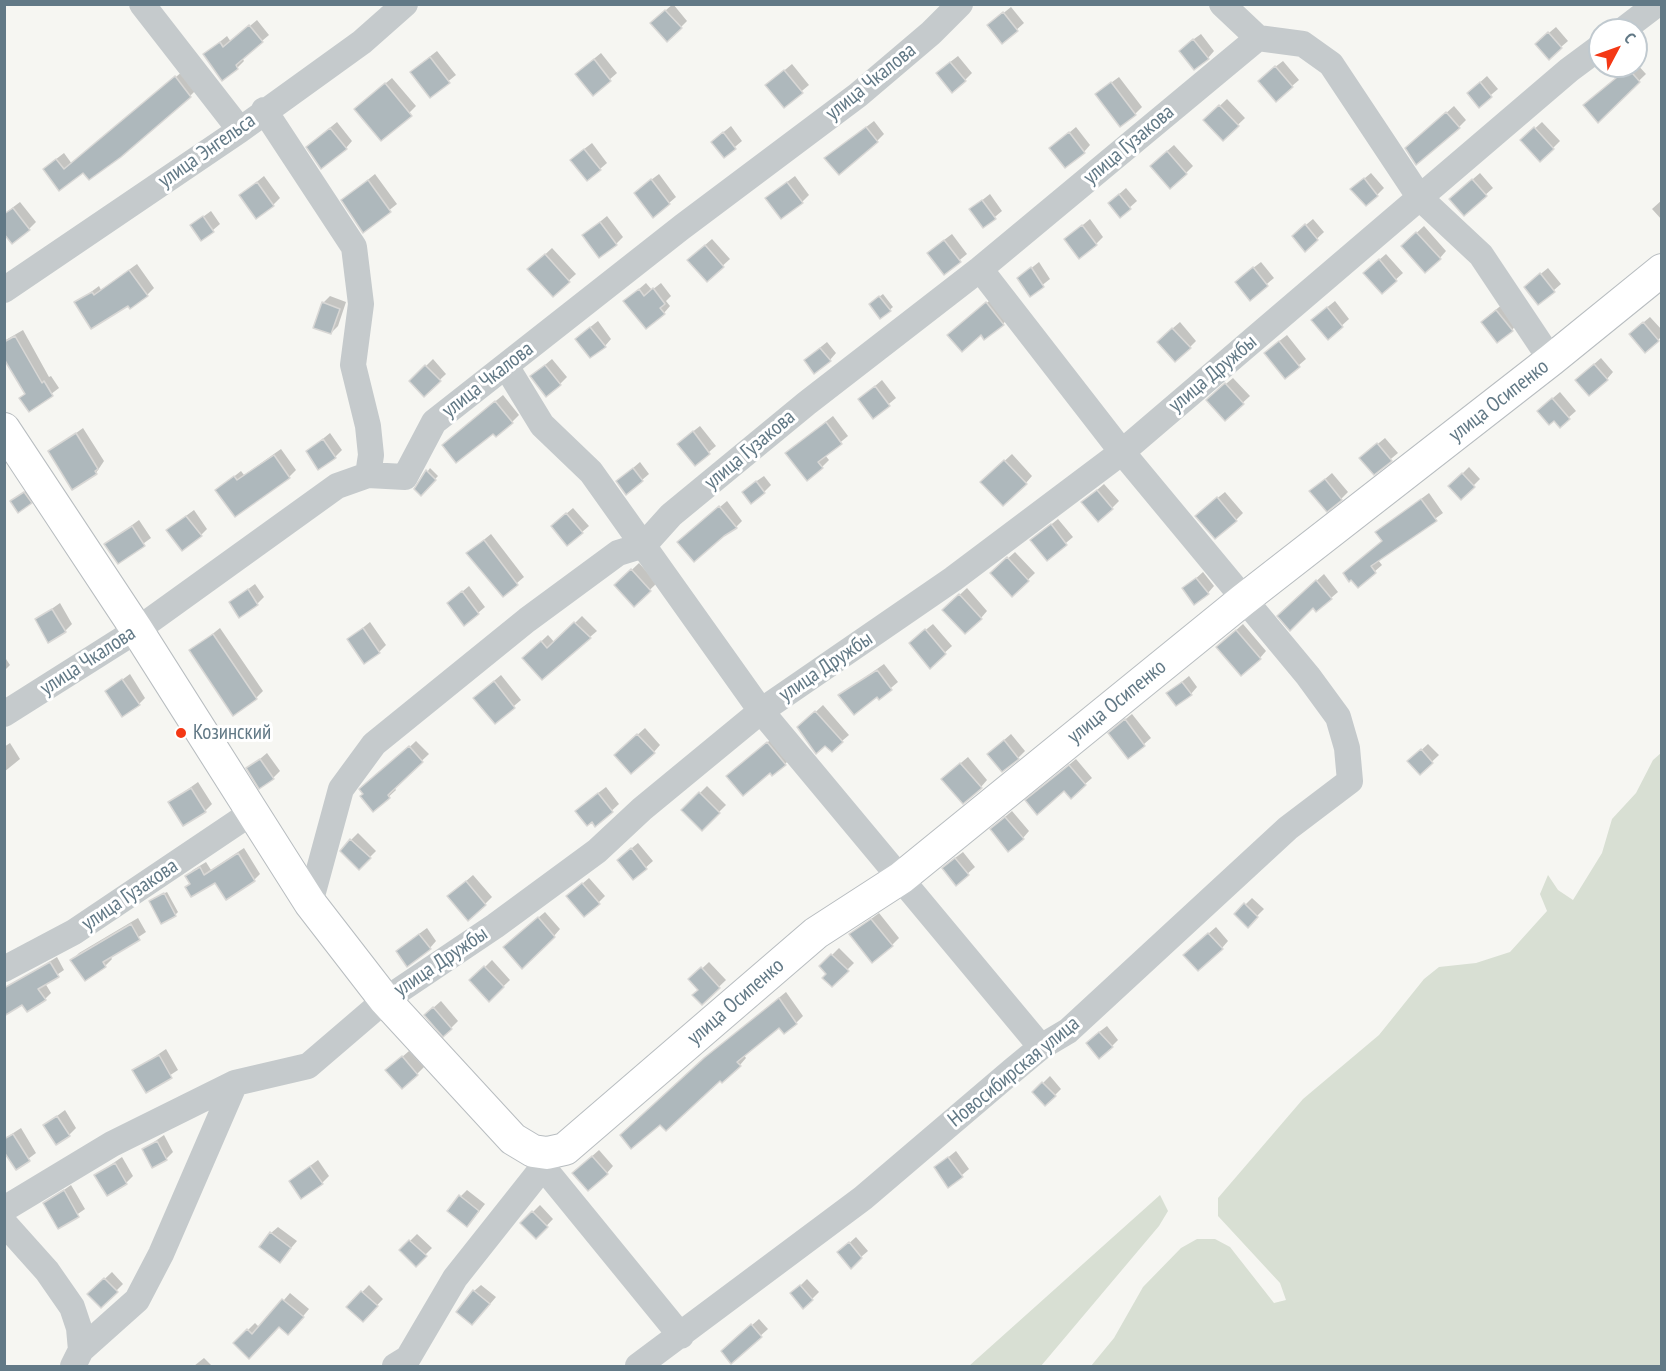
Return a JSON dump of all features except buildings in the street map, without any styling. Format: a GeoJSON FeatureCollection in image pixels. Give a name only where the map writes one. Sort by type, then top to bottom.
{"type":"FeatureCollection","features":[{"type":"Feature","properties":{"kind":"main road","name":"улица Осипенко"},"geometry":{"type":"LineString","coordinates":[[545,1160],[565,1149],[816,933],[901,878],[1243,600],[1551,360],[1662,270]]}},
{"type":"Feature","properties":{"kind":"main road"},"geometry":{"type":"LineString","coordinates":[[4,429],[137,630],[310,903],[385,1000],[513,1139],[545,1160]]}},
{"type":"Feature","properties":{"kind":"street"},"geometry":{"type":"LineString","coordinates":[[142,4],[240,130]]}},
{"type":"Feature","properties":{"kind":"street","name":"улица Энгельса"},"geometry":{"type":"LineString","coordinates":[[4,290],[240,130],[264,110],[362,42],[405,4]]}},
{"type":"Feature","properties":{"kind":"street","name":"улица Чкалова"},"geometry":{"type":"LineString","coordinates":[[4,714],[137,630],[337,486],[368,475],[405,477],[434,422],[682,227],[858,95],[931,33],[960,4]]}},
{"type":"Feature","properties":{"kind":"street"},"geometry":{"type":"LineString","coordinates":[[1222,4],[1258,38],[1303,44],[1331,64],[1420,198],[1481,255],[1551,360]]}},
{"type":"Feature","properties":{"kind":"street"},"geometry":{"type":"LineString","coordinates":[[1639,18],[1657,4]]}},
{"type":"Feature","properties":{"kind":"street","name":"улица Гузакова"},"geometry":{"type":"LineString","coordinates":[[310,903],[341,789],[374,744],[536,613],[618,552],[644,545],[672,515],[807,403],[980,269],[1258,38]]}},
{"type":"Feature","properties":{"kind":"street","name":"улица Дружбы"},"geometry":{"type":"LineString","coordinates":[[4,1209],[112,1144],[235,1083],[308,1066],[385,1000],[495,926],[597,851],[642,809],[761,711],[953,579],[1122,452],[1588,57]]}},
{"type":"Feature","properties":{"kind":"street"},"geometry":{"type":"LineString","coordinates":[[264,110],[354,247],[361,304],[353,365],[368,426],[371,455],[368,475]]}},
{"type":"Feature","properties":{"kind":"street"},"geometry":{"type":"LineString","coordinates":[[980,269],[1122,452],[1243,600]]}},
{"type":"Feature","properties":{"kind":"street"},"geometry":{"type":"LineString","coordinates":[[506,366],[542,425],[591,472],[761,711],[1041,1047]]}},
{"type":"Feature","properties":{"kind":"street","name":"Новосибирская улица"},"geometry":{"type":"LineString","coordinates":[[638,1366],[863,1198],[1041,1047],[1068,1031],[1288,828],[1350,781],[1347,748],[1338,717],[1308,676],[1243,600]]}},
{"type":"Feature","properties":{"kind":"street","name":"улица Гузакова"},"geometry":{"type":"LineString","coordinates":[[4,969],[74,932],[251,813]]}},
{"type":"Feature","properties":{"kind":"street"},"geometry":{"type":"LineString","coordinates":[[77,1358],[137,1300],[161,1254],[235,1083]]}},
{"type":"Feature","properties":{"kind":"street"},"geometry":{"type":"LineString","coordinates":[[406,1364],[455,1278],[545,1160],[681,1336]]}},
{"type":"Feature","properties":{"kind":"street"},"geometry":{"type":"LineString","coordinates":[[4,1223],[47,1271],[72,1307],[79,1328],[77,1358]]}},
{"type":"Feature","properties":{"kind":"shaded area"},"geometry":{"type":"Polygon","coordinates":[[[1661,753],[1661,1366],[1091,1366],[1114,1338],[1143,1287],[1181,1248],[1197,1239],[1215,1239],[1230,1247],[1274,1303],[1286,1300],[1280,1283],[1218,1216],[1218,1198],[1303,1099],[1379,1035],[1424,979],[1439,967],[1476,963],[1510,952],[1547,911],[1540,894],[1548,875],[1558,890],[1573,900],[1602,853],[1612,819],[1636,793],[1653,760],[1661,753]]]}},
{"type":"Feature","properties":{"kind":"shaded area"},"geometry":{"type":"Polygon","coordinates":[[[1160,1195],[1168,1211],[1159,1226],[1041,1366],[969,1366],[1160,1195]]]}},
{"type":"Feature","properties":{"kind":"place","name":"Козинский"},"geometry":{"type":"Point","coordinates":[181,733]}}]}
